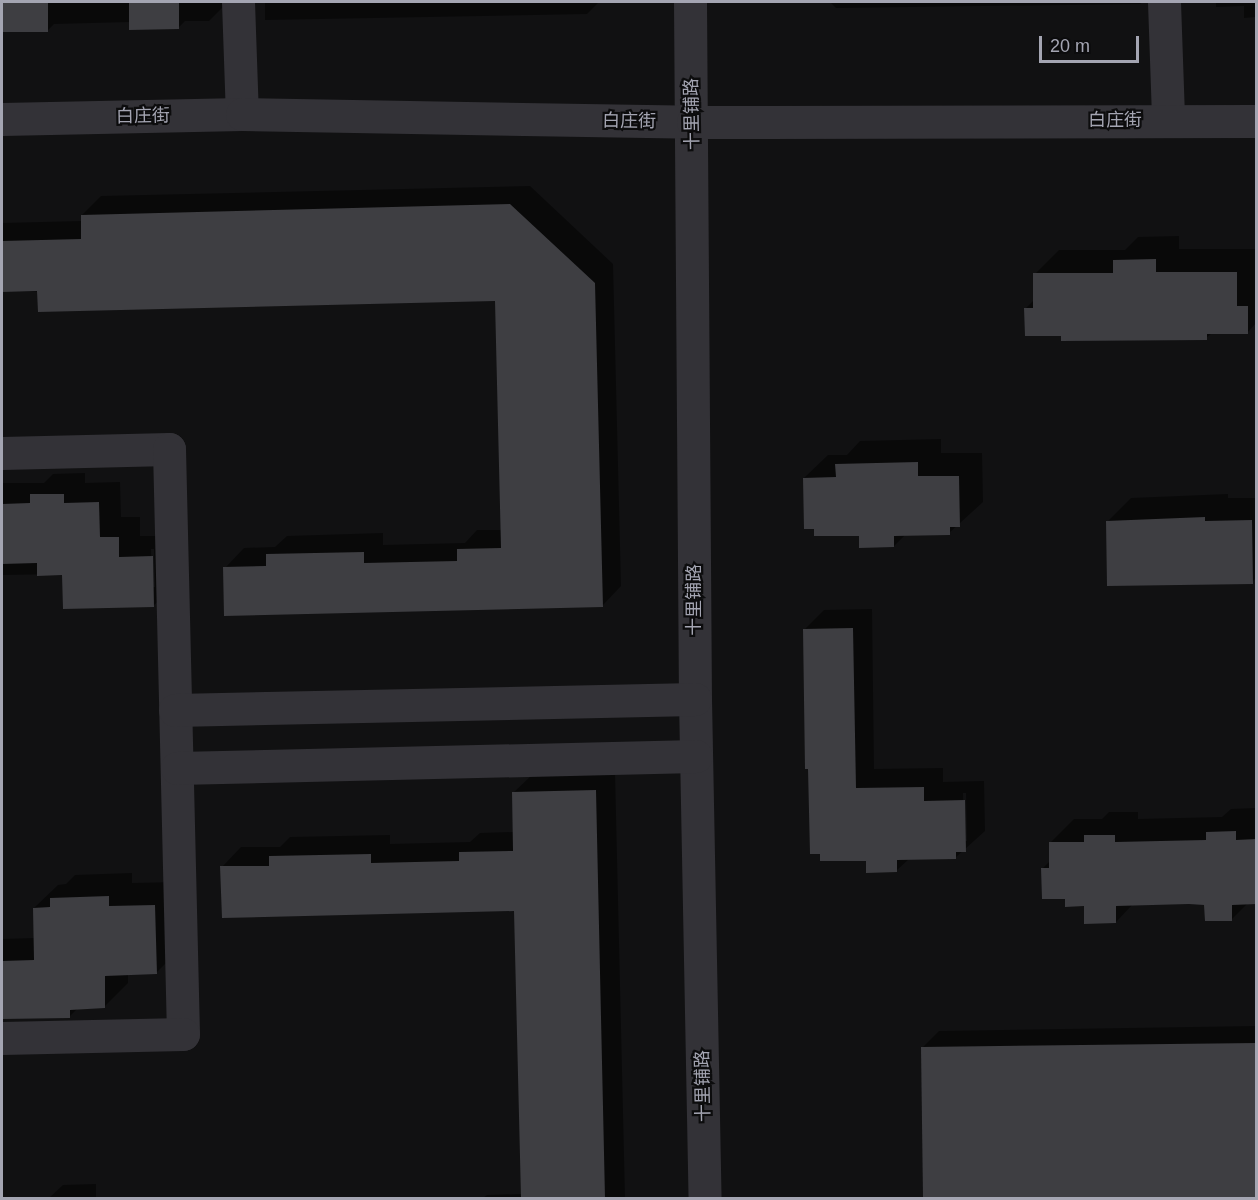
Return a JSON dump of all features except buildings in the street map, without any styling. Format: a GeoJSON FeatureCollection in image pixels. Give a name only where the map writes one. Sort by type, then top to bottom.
{"type":"FeatureCollection","features":[{"type":"Feature","properties":{"kind":"street"},"geometry":{"type":"LineString","coordinates":[[238,2],[242,114]]}},
{"type":"Feature","properties":{"kind":"street","name":"十里铺路"},"geometry":{"type":"LineString","coordinates":[[690,2],[693,122],[695,699],[705,1198]]}},
{"type":"Feature","properties":{"kind":"street"},"geometry":{"type":"LineString","coordinates":[[1164,2],[1168,119]]}},
{"type":"Feature","properties":{"kind":"street","name":"白庄街"},"geometry":{"type":"LineString","coordinates":[[2,118],[242,114],[693,122],[1168,119],[1257,121]]}},
{"type":"Feature","properties":{"kind":"street"},"geometry":{"type":"LineString","coordinates":[[2,453],[169,449],[183,1034],[2,1038]]}},
{"type":"Feature","properties":{"kind":"street"},"geometry":{"type":"LineString","coordinates":[[175,710],[695,699]]}},
{"type":"Feature","properties":{"kind":"street"},"geometry":{"type":"LineString","coordinates":[[177,768],[696,756]]}}]}
